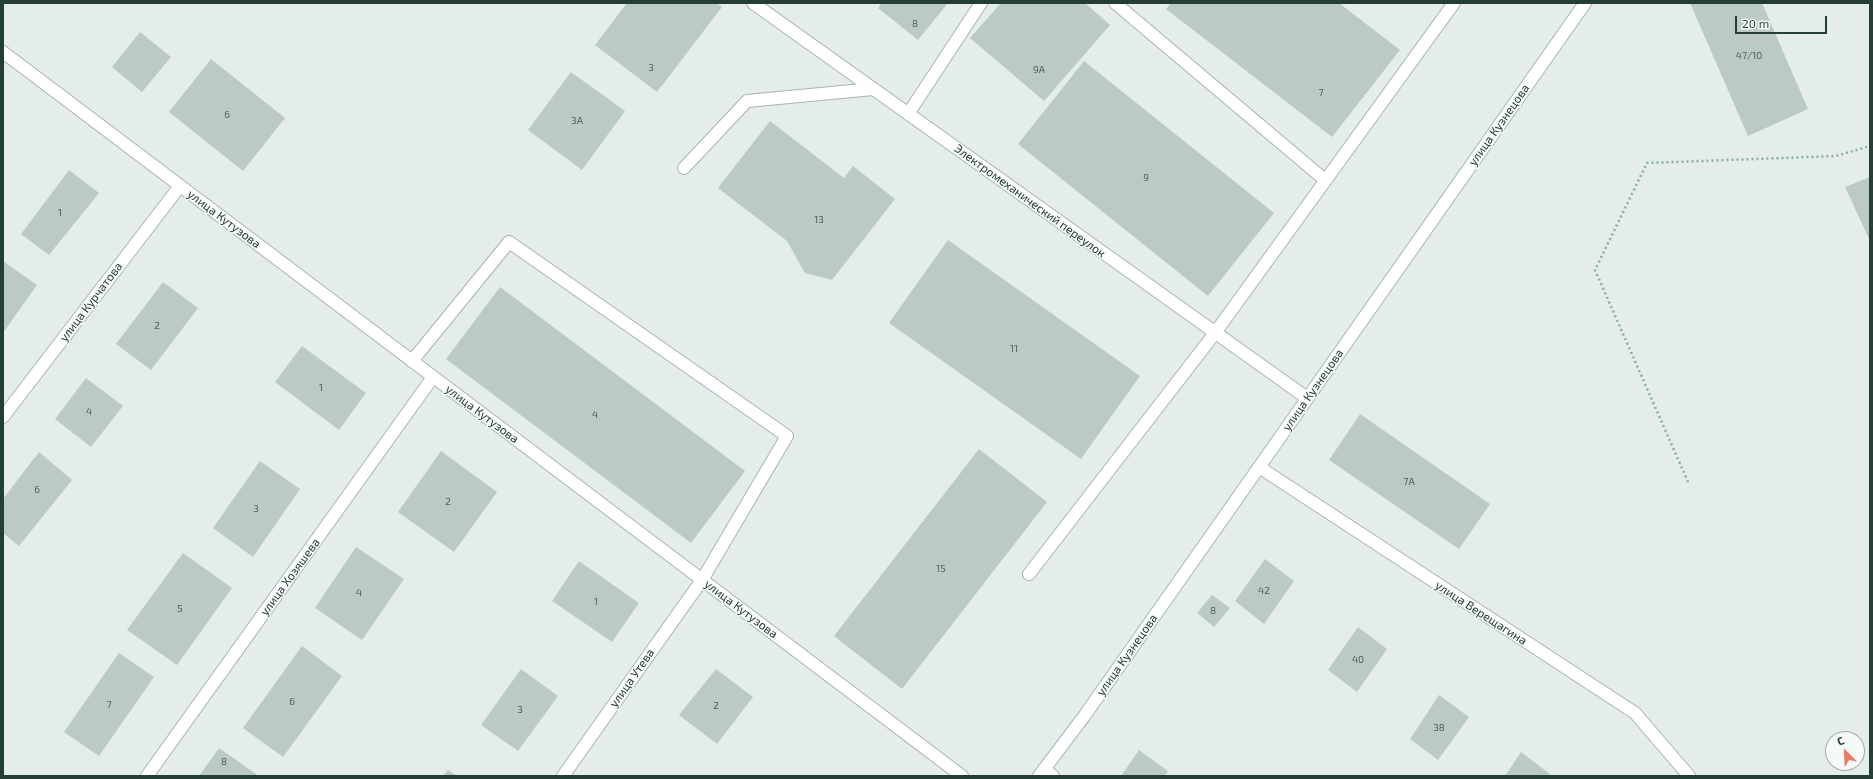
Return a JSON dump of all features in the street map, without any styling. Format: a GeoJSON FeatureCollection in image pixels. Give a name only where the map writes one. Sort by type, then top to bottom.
{"type":"FeatureCollection","features":[{"type":"Feature","properties":{"kind":"street","name":"Электромеханический переулок"},"geometry":{"type":"LineString","coordinates":[[753,3],[1307,398]]}},
{"type":"Feature","properties":{"kind":"street"},"geometry":{"type":"LineString","coordinates":[[908,114],[981,3]]}},
{"type":"Feature","properties":{"kind":"street"},"geometry":{"type":"LineString","coordinates":[[1115,3],[1325,180]]}},
{"type":"Feature","properties":{"kind":"street"},"geometry":{"type":"LineString","coordinates":[[1030,574],[1215,333],[1454,3]]}},
{"type":"Feature","properties":{"kind":"street","name":"улица Кузнецова"},"geometry":{"type":"LineString","coordinates":[[1045,774],[1585,3]]}},
{"type":"Feature","properties":{"kind":"street","name":"улица Кутузова"},"geometry":{"type":"LineString","coordinates":[[3,52],[962,776]]}},
{"type":"Feature","properties":{"kind":"street"},"geometry":{"type":"LineString","coordinates":[[684,168],[747,101],[874,89]]}},
{"type":"Feature","properties":{"kind":"street","name":"улица Курчатова"},"geometry":{"type":"LineString","coordinates":[[3,417],[180,186]]}},
{"type":"Feature","properties":{"kind":"street","name":"улица Утева"},"geometry":{"type":"LineString","coordinates":[[412,361],[509,242],[787,436],[702,580],[563,776]]}},
{"type":"Feature","properties":{"kind":"street","name":"улица Хозяшева"},"geometry":{"type":"LineString","coordinates":[[147,776],[434,377]]}},
{"type":"Feature","properties":{"kind":"street","name":"улица Верещагина"},"geometry":{"type":"LineString","coordinates":[[1259,467],[1635,713],[1689,776]]}},
{"type":"Feature","properties":{"kind":"path"},"geometry":{"type":"LineString","coordinates":[[1688,482],[1595,270],[1647,163],[1836,156],[1870,146]]}},
{"type":"Feature","properties":{"kind":"building"},"geometry":{"type":"Polygon","coordinates":[[[627,3],[716,3],[722,7],[657,92],[595,45],[627,3]]]}},
{"type":"Feature","properties":{"kind":"building"},"geometry":{"type":"Polygon","coordinates":[[[882,3],[948,3],[918,40],[878,8],[882,3]]]}},
{"type":"Feature","properties":{"kind":"building"},"geometry":{"type":"Polygon","coordinates":[[[1001,3],[1085,3],[1110,25],[1044,101],[970,38],[1001,3]]]}},
{"type":"Feature","properties":{"kind":"building"},"geometry":{"type":"Polygon","coordinates":[[[1171,3],[1339,3],[1400,50],[1332,137],[1166,9],[1171,3]]]}},
{"type":"Feature","properties":{"kind":"building"},"geometry":{"type":"Polygon","coordinates":[[[1690,3],[1762,3],[1808,109],[1748,136],[1690,3]]]}},
{"type":"Feature","properties":{"kind":"building"},"geometry":{"type":"Polygon","coordinates":[[[140,32],[171,57],[142,92],[112,67],[140,32]]]}},
{"type":"Feature","properties":{"kind":"building"},"geometry":{"type":"Polygon","coordinates":[[[211,59],[285,118],[243,171],[169,112],[211,59]]]}},
{"type":"Feature","properties":{"kind":"building"},"geometry":{"type":"Polygon","coordinates":[[[1084,61],[1274,213],[1208,296],[1018,144],[1084,61]]]}},
{"type":"Feature","properties":{"kind":"building"},"geometry":{"type":"Polygon","coordinates":[[[571,72],[625,111],[582,170],[528,130],[571,72]]]}},
{"type":"Feature","properties":{"kind":"building"},"geometry":{"type":"Polygon","coordinates":[[[770,121],[844,178],[853,166],[895,199],[832,280],[805,273],[787,241],[718,188],[770,121]]]}},
{"type":"Feature","properties":{"kind":"building"},"geometry":{"type":"Polygon","coordinates":[[[69,170],[99,193],[49,255],[21,234],[69,170]]]}},
{"type":"Feature","properties":{"kind":"building"},"geometry":{"type":"Polygon","coordinates":[[[1870,177],[1870,241],[1845,187],[1870,177]]]}},
{"type":"Feature","properties":{"kind":"building"},"geometry":{"type":"Polygon","coordinates":[[[948,240],[1140,376],[1081,459],[889,323],[948,240]]]}},
{"type":"Feature","properties":{"kind":"building"},"geometry":{"type":"Polygon","coordinates":[[[3,261],[37,285],[3,333],[3,261]]]}},
{"type":"Feature","properties":{"kind":"building"},"geometry":{"type":"Polygon","coordinates":[[[163,282],[198,308],[151,370],[116,344],[163,282]]]}},
{"type":"Feature","properties":{"kind":"building"},"geometry":{"type":"Polygon","coordinates":[[[500,287],[745,471],[691,543],[446,359],[500,287]]]}},
{"type":"Feature","properties":{"kind":"building"},"geometry":{"type":"Polygon","coordinates":[[[302,346],[366,393],[339,430],[275,382],[302,346]]]}},
{"type":"Feature","properties":{"kind":"building"},"geometry":{"type":"Polygon","coordinates":[[[86,378],[123,406],[91,447],[55,419],[86,378]]]}},
{"type":"Feature","properties":{"kind":"building"},"geometry":{"type":"Polygon","coordinates":[[[1360,414],[1490,504],[1459,549],[1329,460],[1360,414]]]}},
{"type":"Feature","properties":{"kind":"building"},"geometry":{"type":"Polygon","coordinates":[[[979,449],[1047,502],[902,689],[834,636],[979,449]]]}},
{"type":"Feature","properties":{"kind":"building"},"geometry":{"type":"Polygon","coordinates":[[[441,451],[497,492],[454,552],[398,512],[441,451]]]}},
{"type":"Feature","properties":{"kind":"building"},"geometry":{"type":"Polygon","coordinates":[[[39,452],[72,480],[19,546],[3,533],[3,499],[39,452]]]}},
{"type":"Feature","properties":{"kind":"building"},"geometry":{"type":"Polygon","coordinates":[[[260,461],[300,489],[253,557],[213,528],[260,461]]]}},
{"type":"Feature","properties":{"kind":"building"},"geometry":{"type":"Polygon","coordinates":[[[356,547],[404,579],[362,640],[315,608],[356,547]]]}},
{"type":"Feature","properties":{"kind":"building"},"geometry":{"type":"Polygon","coordinates":[[[183,553],[232,588],[177,665],[127,630],[183,553]]]}},
{"type":"Feature","properties":{"kind":"building"},"geometry":{"type":"Polygon","coordinates":[[[1265,559],[1294,581],[1264,624],[1235,601],[1265,559]]]}},
{"type":"Feature","properties":{"kind":"building"},"geometry":{"type":"Polygon","coordinates":[[[579,561],[639,603],[612,642],[552,601],[579,561]]]}},
{"type":"Feature","properties":{"kind":"building"},"geometry":{"type":"Polygon","coordinates":[[[1212,595],[1230,608],[1214,627],[1197,613],[1212,595]]]}},
{"type":"Feature","properties":{"kind":"building"},"geometry":{"type":"Polygon","coordinates":[[[1358,627],[1387,649],[1357,692],[1328,670],[1358,627]]]}},
{"type":"Feature","properties":{"kind":"building"},"geometry":{"type":"Polygon","coordinates":[[[302,646],[342,676],[283,757],[243,728],[302,646]]]}},
{"type":"Feature","properties":{"kind":"building"},"geometry":{"type":"Polygon","coordinates":[[[119,653],[154,677],[99,756],[64,732],[119,653]]]}},
{"type":"Feature","properties":{"kind":"building"},"geometry":{"type":"Polygon","coordinates":[[[521,669],[558,696],[518,751],[481,725],[521,669]]]}},
{"type":"Feature","properties":{"kind":"building"},"geometry":{"type":"Polygon","coordinates":[[[716,669],[753,697],[717,744],[679,715],[716,669]]]}},
{"type":"Feature","properties":{"kind":"building"},"geometry":{"type":"Polygon","coordinates":[[[1439,695],[1469,717],[1438,760],[1410,739],[1439,695]]]}},
{"type":"Feature","properties":{"kind":"building"},"geometry":{"type":"Polygon","coordinates":[[[219,748],[259,776],[199,776],[219,748]]]}},
{"type":"Feature","properties":{"kind":"building"},"geometry":{"type":"Polygon","coordinates":[[[1139,750],[1168,771],[1165,776],[1121,776],[1139,750]]]}},
{"type":"Feature","properties":{"kind":"building"},"geometry":{"type":"Polygon","coordinates":[[[1521,752],[1550,774],[1548,776],[1505,776],[1521,752]]]}},
{"type":"Feature","properties":{"kind":"building"},"geometry":{"type":"Polygon","coordinates":[[[448,770],[457,776],[443,776],[448,770]]]}}]}
